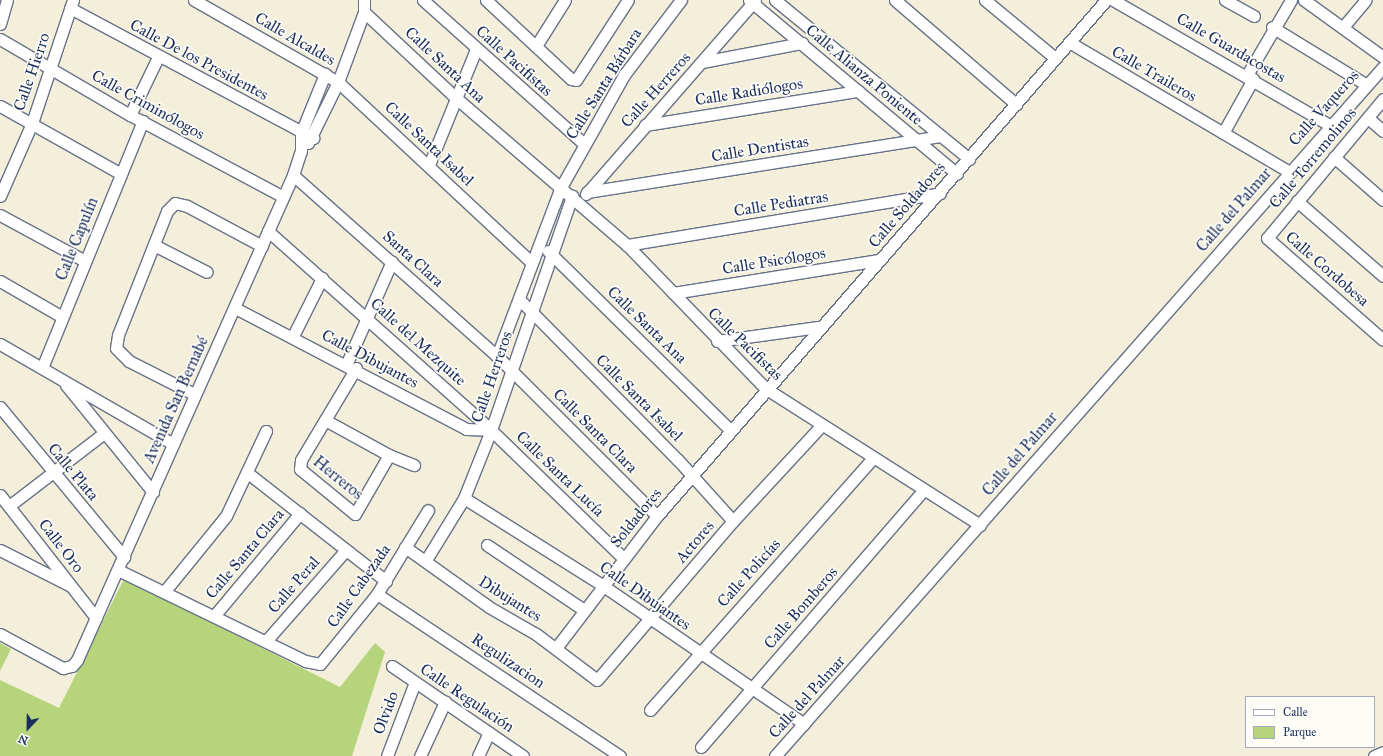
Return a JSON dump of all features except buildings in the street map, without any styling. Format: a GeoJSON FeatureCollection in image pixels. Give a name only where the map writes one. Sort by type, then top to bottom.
{"type":"FeatureCollection","features":[{"type":"Feature","properties":{"kind":"street"},"geometry":{"type":"LineString","coordinates":[[0,24],[7,0]]}},
{"type":"Feature","properties":{"kind":"street","name":"Calle Alcaldes"},"geometry":{"type":"LineString","coordinates":[[194,0],[338,82]]}},
{"type":"Feature","properties":{"kind":"street","name":"Avenida San Bernabé"},"geometry":{"type":"LineString","coordinates":[[301,151],[313,138],[338,82],[364,12],[364,0]]}},
{"type":"Feature","properties":{"kind":"street","name":"Calle Pacifistas"},"geometry":{"type":"LineString","coordinates":[[423,0],[584,144]]}},
{"type":"Feature","properties":{"kind":"street"},"geometry":{"type":"LineString","coordinates":[[486,0],[571,79],[576,80],[628,0]]}},
{"type":"Feature","properties":{"kind":"street"},"geometry":{"type":"LineString","coordinates":[[496,10],[502,0]]}},
{"type":"Feature","properties":{"kind":"street"},"geometry":{"type":"LineString","coordinates":[[536,46],[566,0]]}},
{"type":"Feature","properties":{"kind":"street","name":"Calle Santa Bárbara"},"geometry":{"type":"LineString","coordinates":[[560,189],[624,75],[681,0]]}},
{"type":"Feature","properties":{"kind":"street","name":"Calle Alianza Poniente"},"geometry":{"type":"LineString","coordinates":[[776,0],[939,136],[969,159]]}},
{"type":"Feature","properties":{"kind":"street"},"geometry":{"type":"LineString","coordinates":[[895,0],[1016,104]]}},
{"type":"Feature","properties":{"kind":"street"},"geometry":{"type":"LineString","coordinates":[[986,0],[1055,58]]}},
{"type":"Feature","properties":{"kind":"street","name":"Calle Soldadores"},"geometry":{"type":"LineString","coordinates":[[730,430],[818,327],[957,174],[1068,42],[1106,0]]}},
{"type":"Feature","properties":{"kind":"street","name":"Calle Guardacostas"},"geometry":{"type":"LineString","coordinates":[[1113,0],[1250,77],[1331,126]]}},
{"type":"Feature","properties":{"kind":"street"},"geometry":{"type":"LineString","coordinates":[[1226,0],[1254,16]]}},
{"type":"Feature","properties":{"kind":"street"},"geometry":{"type":"LineString","coordinates":[[1223,133],[1272,27],[1291,0]]}},
{"type":"Feature","properties":{"kind":"street"},"geometry":{"type":"LineString","coordinates":[[1304,0],[1343,27],[1383,58]]}},
{"type":"Feature","properties":{"kind":"street"},"geometry":{"type":"LineString","coordinates":[[1343,27],[1366,0]]}},
{"type":"Feature","properties":{"kind":"street","name":"Calle Alianza Poniente"},"geometry":{"type":"LineString","coordinates":[[752,1],[957,174]]}},
{"type":"Feature","properties":{"kind":"street","name":"Calle Herreros"},"geometry":{"type":"LineString","coordinates":[[426,560],[464,498],[492,430],[510,370],[552,255],[576,198],[587,192],[702,62],[752,1]]}},
{"type":"Feature","properties":{"kind":"street","name":"Calle De los Presidentes"},"geometry":{"type":"LineString","coordinates":[[72,4],[158,57],[313,138]]}},
{"type":"Feature","properties":{"kind":"street","name":"Calle Hierro"},"geometry":{"type":"LineString","coordinates":[[0,196],[4,173],[32,124],[72,4]]}},
{"type":"Feature","properties":{"kind":"street","name":"Calle Santa Ana"},"geometry":{"type":"LineString","coordinates":[[364,12],[456,98],[560,189],[576,198]]}},
{"type":"Feature","properties":{"kind":"street"},"geometry":{"type":"LineString","coordinates":[[1272,27],[1367,85]]}},
{"type":"Feature","properties":{"kind":"street","name":"Calle Criminólogos"},"geometry":{"type":"LineString","coordinates":[[0,39],[130,115],[282,196]]}},
{"type":"Feature","properties":{"kind":"street","name":"Calle Traileros"},"geometry":{"type":"LineString","coordinates":[[1068,42],[1288,171]]}},
{"type":"Feature","properties":{"kind":"street"},"geometry":{"type":"LineString","coordinates":[[702,62],[802,43]]}},
{"type":"Feature","properties":{"kind":"street"},"geometry":{"type":"LineString","coordinates":[[429,165],[476,49]]}},
{"type":"Feature","properties":{"kind":"street"},"geometry":{"type":"LineString","coordinates":[[130,115],[158,57]]}},
{"type":"Feature","properties":{"kind":"street","name":"Calle Vaqueros"},"geometry":{"type":"LineString","coordinates":[[1288,171],[1331,126],[1383,67]]}},
{"type":"Feature","properties":{"kind":"street","name":"Avenida San Bernabé"},"geometry":{"type":"LineString","coordinates":[[0,634],[63,668],[72,666],[76,660],[124,557],[194,394],[235,308],[282,196],[293,175],[301,151],[301,133],[325,74]]}},
{"type":"Feature","properties":{"kind":"street","name":"Calle Santa Isabel"},"geometry":{"type":"LineString","coordinates":[[338,82],[429,165],[532,263]]}},
{"type":"Feature","properties":{"kind":"street","name":"Calle Radiólogos"},"geometry":{"type":"LineString","coordinates":[[645,125],[858,91]]}},
{"type":"Feature","properties":{"kind":"street","name":"Calle Torremolinos"},"geometry":{"type":"LineString","coordinates":[[1267,238],[1383,100]]}},
{"type":"Feature","properties":{"kind":"street"},"geometry":{"type":"LineString","coordinates":[[0,106],[121,174]]}},
{"type":"Feature","properties":{"kind":"street"},"geometry":{"type":"LineString","coordinates":[[1368,118],[1383,131]]}},
{"type":"Feature","properties":{"kind":"street","name":"Calle Capulín"},"geometry":{"type":"LineString","coordinates":[[42,368],[143,121]]}},
{"type":"Feature","properties":{"kind":"street","name":"Calle Dentistas"},"geometry":{"type":"LineString","coordinates":[[587,192],[917,141],[939,136]]}},
{"type":"Feature","properties":{"kind":"street"},"geometry":{"type":"LineString","coordinates":[[1334,157],[1383,200]]}},
{"type":"Feature","properties":{"kind":"street","name":"Calle del Palmar"},"geometry":{"type":"LineString","coordinates":[[776,756],[980,525],[1288,171]]}},
{"type":"Feature","properties":{"kind":"street","name":"Santa Clara"},"geometry":{"type":"LineString","coordinates":[[293,175],[392,261],[497,356],[510,370]]}},
{"type":"Feature","properties":{"kind":"street","name":"Calle Herreros"},"geometry":{"type":"LineString","coordinates":[[497,356],[560,189]]}},
{"type":"Feature","properties":{"kind":"street","name":"Calle Pediatras"},"geometry":{"type":"LineString","coordinates":[[627,245],[940,193]]}},
{"type":"Feature","properties":{"kind":"street","name":"Calle Pacifistas"},"geometry":{"type":"LineString","coordinates":[[576,198],[627,245],[717,341],[766,388],[821,426],[980,525]]}},
{"type":"Feature","properties":{"kind":"street"},"geometry":{"type":"LineString","coordinates":[[1298,202],[1383,276]]}},
{"type":"Feature","properties":{"kind":"street"},"geometry":{"type":"LineString","coordinates":[[194,394],[129,360],[116,348],[118,335],[167,211],[175,203],[187,206],[262,246]]}},
{"type":"Feature","properties":{"kind":"street"},"geometry":{"type":"LineString","coordinates":[[0,215],[85,261]]}},
{"type":"Feature","properties":{"kind":"street","name":"Calle del Mezquite"},"geometry":{"type":"LineString","coordinates":[[268,232],[366,316],[492,430]]}},
{"type":"Feature","properties":{"kind":"street","name":"Calle Cordobesa"},"geometry":{"type":"LineString","coordinates":[[1267,238],[1383,340]]}},
{"type":"Feature","properties":{"kind":"street","name":"Calle Santa Ana"},"geometry":{"type":"LineString","coordinates":[[540,244],[730,430]]}},
{"type":"Feature","properties":{"kind":"street"},"geometry":{"type":"LineString","coordinates":[[154,245],[207,272]]}},
{"type":"Feature","properties":{"kind":"street","name":"Calle Psicólogos"},"geometry":{"type":"LineString","coordinates":[[673,293],[880,260]]}},
{"type":"Feature","properties":{"kind":"street","name":"Herreros"},"geometry":{"type":"LineString","coordinates":[[388,456],[360,510],[352,513],[300,469],[301,460],[325,420],[351,366],[366,316],[392,261]]}},
{"type":"Feature","properties":{"kind":"street"},"geometry":{"type":"LineString","coordinates":[[293,336],[322,278]]}},
{"type":"Feature","properties":{"kind":"street"},"geometry":{"type":"LineString","coordinates":[[0,281],[62,317]]}},
{"type":"Feature","properties":{"kind":"street","name":"Calle Santa Isabel"},"geometry":{"type":"LineString","coordinates":[[519,299],[692,476],[733,522]]}},
{"type":"Feature","properties":{"kind":"street","name":"Calle Dibujantes"},"geometry":{"type":"LineString","coordinates":[[235,308],[351,366],[466,429],[492,430]]}},
{"type":"Feature","properties":{"kind":"street"},"geometry":{"type":"LineString","coordinates":[[717,341],[818,327]]}},
{"type":"Feature","properties":{"kind":"street"},"geometry":{"type":"LineString","coordinates":[[0,344],[173,444]]}},
{"type":"Feature","properties":{"kind":"street","name":"Calle Santa Clara"},"geometry":{"type":"LineString","coordinates":[[510,370],[657,516]]}},
{"type":"Feature","properties":{"kind":"street"},"geometry":{"type":"LineString","coordinates":[[64,381],[103,434],[153,492]]}},
{"type":"Feature","properties":{"kind":"street","name":"Calle Plata"},"geometry":{"type":"LineString","coordinates":[[0,407],[52,472],[124,557]]}},
{"type":"Feature","properties":{"kind":"street"},"geometry":{"type":"LineString","coordinates":[[325,420],[388,456],[414,465]]}},
{"type":"Feature","properties":{"kind":"street","name":"Actores"},"geometry":{"type":"LineString","coordinates":[[597,680],[733,522],[821,426]]}},
{"type":"Feature","properties":{"kind":"street","name":"Calle Santa Lucía"},"geometry":{"type":"LineString","coordinates":[[492,430],[623,558]]}},
{"type":"Feature","properties":{"kind":"street","name":"Soldadores"},"geometry":{"type":"LineString","coordinates":[[556,648],[623,558],[730,430]]}},
{"type":"Feature","properties":{"kind":"street"},"geometry":{"type":"LineString","coordinates":[[164,592],[226,516],[248,474],[266,431]]}},
{"type":"Feature","properties":{"kind":"street"},"geometry":{"type":"LineString","coordinates":[[9,506],[103,434]]}},
{"type":"Feature","properties":{"kind":"street","name":"Calle Policías"},"geometry":{"type":"LineString","coordinates":[[650,710],[873,458]]}},
{"type":"Feature","properties":{"kind":"street"},"geometry":{"type":"LineString","coordinates":[[248,474],[386,581]]}},
{"type":"Feature","properties":{"kind":"street","name":"Calle Bomberos"},"geometry":{"type":"LineString","coordinates":[[701,747],[753,689],[924,490]]}},
{"type":"Feature","properties":{"kind":"street","name":"Calle Oro"},"geometry":{"type":"LineString","coordinates":[[0,495],[96,618]]}},
{"type":"Feature","properties":{"kind":"street","name":"Calle Dibujantes"},"geometry":{"type":"LineString","coordinates":[[464,498],[602,585],[804,724]]}},
{"type":"Feature","properties":{"kind":"street","name":"Calle Cabezada"},"geometry":{"type":"LineString","coordinates":[[266,641],[305,661],[320,664],[326,659],[377,594],[428,510]]}},
{"type":"Feature","properties":{"kind":"street","name":"Calle Santa Clara"},"geometry":{"type":"LineString","coordinates":[[214,616],[300,513]]}},
{"type":"Feature","properties":{"kind":"street"},"geometry":{"type":"LineString","coordinates":[[487,545],[584,610]]}},
{"type":"Feature","properties":{"kind":"street","name":"Dibujantes"},"geometry":{"type":"LineString","coordinates":[[405,547],[556,648],[597,680]]}},
{"type":"Feature","properties":{"kind":"street"},"geometry":{"type":"LineString","coordinates":[[0,550],[72,587]]}},
{"type":"Feature","properties":{"kind":"street","name":"Calle Peral"},"geometry":{"type":"LineString","coordinates":[[266,641],[346,550]]}},
{"type":"Feature","properties":{"kind":"street"},"geometry":{"type":"LineString","coordinates":[[118,570],[266,641]]}},
{"type":"Feature","properties":{"kind":"street","name":"Regulizacion"},"geometry":{"type":"LineString","coordinates":[[377,594],[620,756]]}},
{"type":"Feature","properties":{"kind":"street","name":"Calle Regulación"},"geometry":{"type":"LineString","coordinates":[[392,666],[523,756]]}},
{"type":"Feature","properties":{"kind":"street","name":"Olvido"},"geometry":{"type":"LineString","coordinates":[[387,756],[415,682]]}},
{"type":"Feature","properties":{"kind":"street"},"geometry":{"type":"LineString","coordinates":[[420,756],[445,702]]}},
{"type":"Feature","properties":{"kind":"street"},"geometry":{"type":"LineString","coordinates":[[478,756],[489,732]]}},
{"type":"Feature","properties":{"kind":"street"},"geometry":{"type":"LineString","coordinates":[[1374,756],[1383,752]]}},
{"type":"Feature","properties":{"kind":"green space"},"geometry":{"type":"Polygon","coordinates":[[[124,579],[340,687],[375,643],[385,652],[352,756],[0,756],[0,680],[59,708],[124,579]]]}},
{"type":"Feature","properties":{"kind":"green space"},"geometry":{"type":"Polygon","coordinates":[[[0,643],[11,649],[0,671],[0,643]]]}}]}
